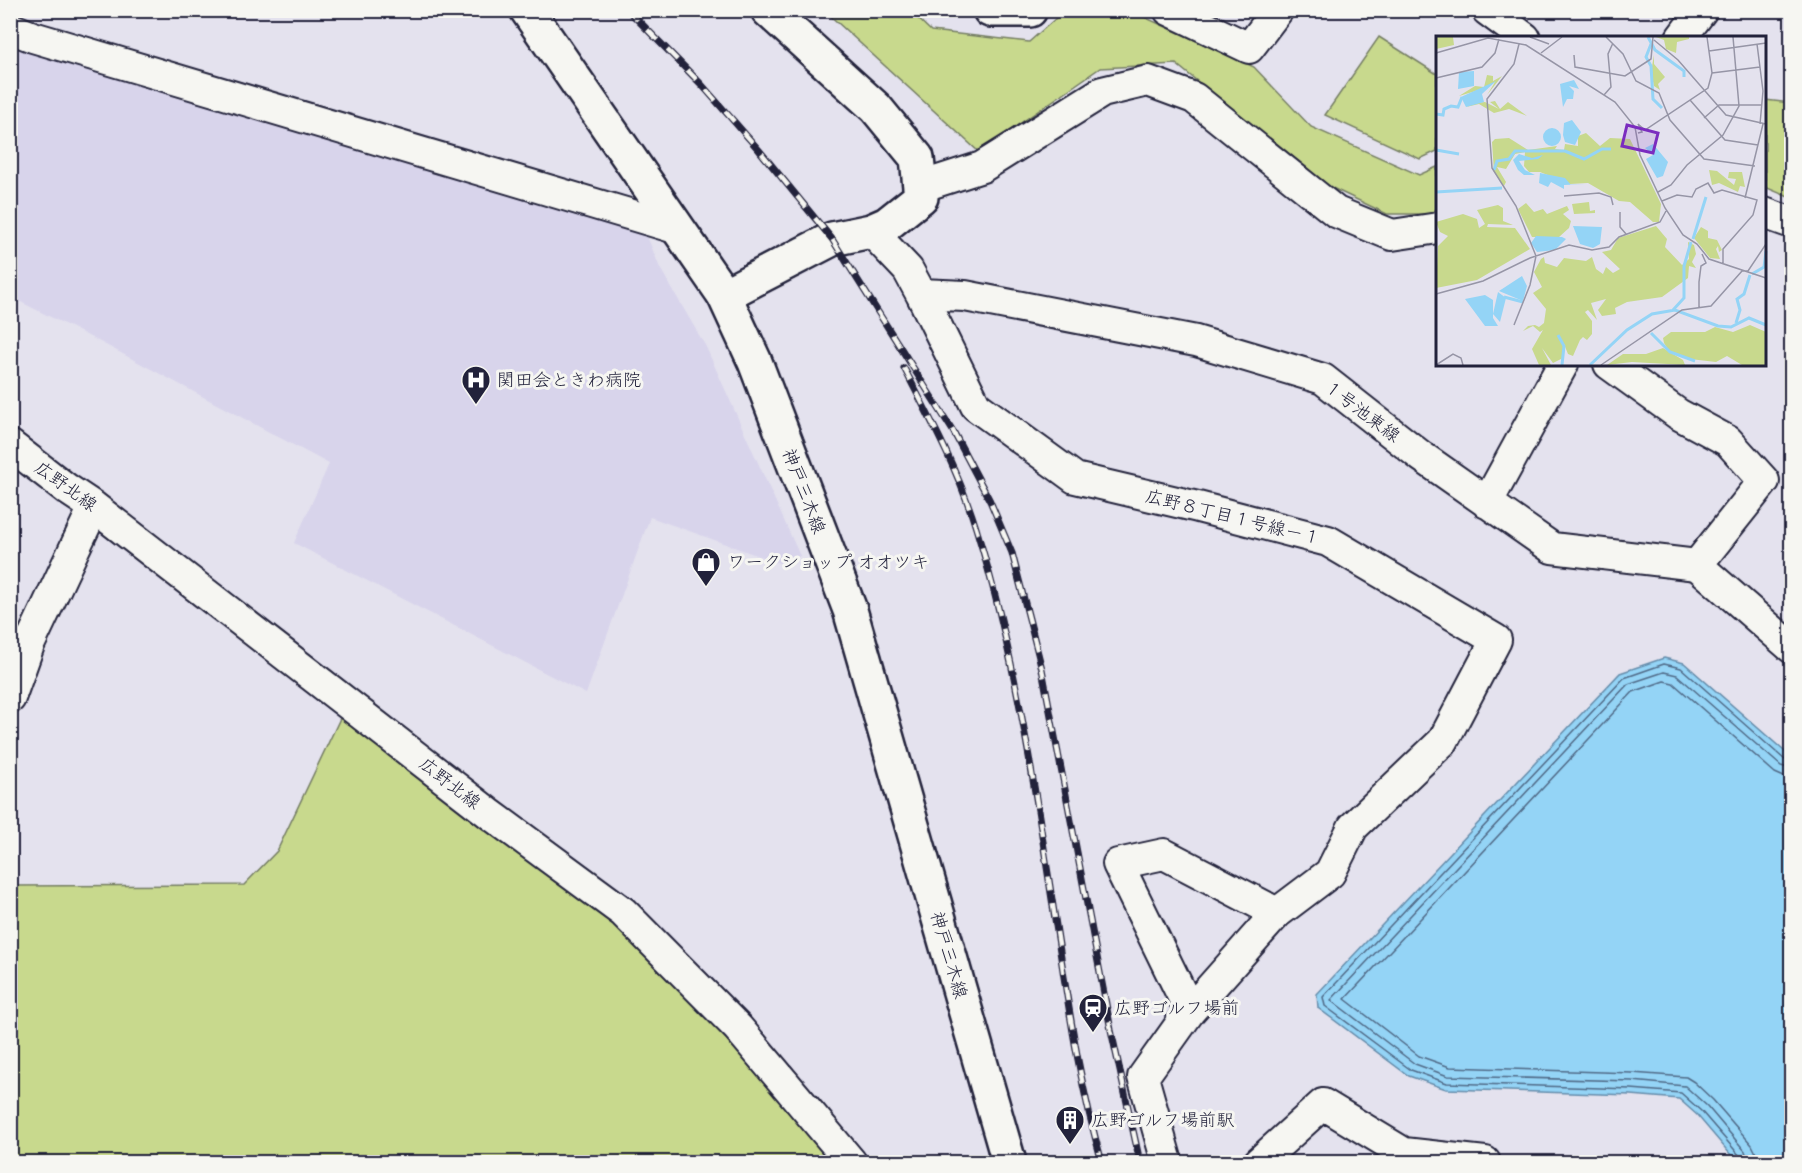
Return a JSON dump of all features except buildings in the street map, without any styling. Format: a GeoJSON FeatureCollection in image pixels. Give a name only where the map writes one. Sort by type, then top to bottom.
{"type":"FeatureCollection","features":[{"type":"Feature","properties":{"kind":"main road","name":"神戸三木線"},"geometry":{"type":"LineString","coordinates":[[527,10],[724,295],[755,362],[849,610],[1009,1162]]}},
{"type":"Feature","properties":{"kind":"main road"},"geometry":{"type":"LineString","coordinates":[[724,295],[832,239],[871,231],[887,224],[921,197],[917,158],[876,108],[768,10]]}},
{"type":"Feature","properties":{"kind":"main road"},"geometry":{"type":"LineString","coordinates":[[990,10],[1030,10]]}},
{"type":"Feature","properties":{"kind":"street"},"geometry":{"type":"LineString","coordinates":[[10,16],[20,10]]}},
{"type":"Feature","properties":{"kind":"street"},"geometry":{"type":"LineString","coordinates":[[1169,10],[1249,48],[1278,10]]}},
{"type":"Feature","properties":{"kind":"street"},"geometry":{"type":"LineString","coordinates":[[1682,36],[1702,10]]}},
{"type":"Feature","properties":{"kind":"street"},"geometry":{"type":"LineString","coordinates":[[1497,13],[1523,36]]}},
{"type":"Feature","properties":{"kind":"street"},"geometry":{"type":"LineString","coordinates":[[10,28],[679,229]]}},
{"type":"Feature","properties":{"kind":"street"},"geometry":{"type":"LineString","coordinates":[[920,187],[982,167],[1102,92],[1148,81],[1194,98],[1336,212],[1392,235],[1436,228]]}},
{"type":"Feature","properties":{"kind":"street"},"geometry":{"type":"LineString","coordinates":[[1766,214],[1791,223]]}},
{"type":"Feature","properties":{"kind":"street"},"geometry":{"type":"LineString","coordinates":[[871,231],[908,270],[921,294]]}},
{"type":"Feature","properties":{"kind":"street","name":"１号池東線"},"geometry":{"type":"LineString","coordinates":[[921,294],[965,296],[1196,341],[1323,379],[1421,456],[1552,548],[1696,565]]}},
{"type":"Feature","properties":{"kind":"street","name":"広野８丁目１号線ー１"},"geometry":{"type":"LineString","coordinates":[[921,294],[976,406],[1076,478],[1198,507],[1328,542],[1496,640],[1443,741],[1353,827],[1330,873],[1277,913],[1190,1011],[1143,1077],[1167,1162]]}},
{"type":"Feature","properties":{"kind":"street"},"geometry":{"type":"LineString","coordinates":[[1487,502],[1562,366]]}},
{"type":"Feature","properties":{"kind":"street"},"geometry":{"type":"LineString","coordinates":[[1612,366],[1678,414],[1728,441],[1764,481],[1696,565],[1791,648]]}},
{"type":"Feature","properties":{"kind":"street","name":"広野北線"},"geometry":{"type":"LineString","coordinates":[[10,445],[94,507],[481,807],[623,912],[738,1028],[851,1162]]}},
{"type":"Feature","properties":{"kind":"street"},"geometry":{"type":"LineString","coordinates":[[10,698],[29,645],[94,507]]}},
{"type":"Feature","properties":{"kind":"street"},"geometry":{"type":"LineString","coordinates":[[1190,1011],[1118,864],[1164,854],[1277,913]]}},
{"type":"Feature","properties":{"kind":"street"},"geometry":{"type":"LineString","coordinates":[[1259,1162],[1323,1104],[1404,1153],[1485,1162]]}},
{"type":"Feature","properties":{"kind":"shaded area","name":"関田会ときわ病院"},"geometry":{"type":"Polygon","coordinates":[[[10,39],[647,236],[660,268],[706,347],[800,556],[779,563],[650,517],[586,694],[294,543],[329,464],[11,297],[10,39]]]}},
{"type":"Feature","properties":{"kind":"green space"},"geometry":{"type":"Polygon","coordinates":[[[825,11],[910,11],[931,31],[1029,42],[1064,11],[1131,11],[1254,67],[1311,127],[1419,175],[1436,167],[1436,210],[1429,214],[1387,214],[1324,184],[1176,64],[1100,68],[979,152],[825,11]]]}},
{"type":"Feature","properties":{"kind":"green space"},"geometry":{"type":"Polygon","coordinates":[[[1379,37],[1436,73],[1436,151],[1420,159],[1325,115],[1379,37]]]}},
{"type":"Feature","properties":{"kind":"green space"},"geometry":{"type":"Polygon","coordinates":[[[1766,100],[1791,103],[1791,198],[1766,187],[1766,100]]]}},
{"type":"Feature","properties":{"kind":"green space"},"geometry":{"type":"Polygon","coordinates":[[[344,710],[626,927],[836,1162],[11,1162],[10,886],[244,885],[277,851],[344,710]]]}},
{"type":"Feature","properties":{"kind":"water"},"geometry":{"type":"Polygon","coordinates":[[[1664,658],[1684,663],[1791,757],[1791,1162],[1737,1162],[1697,1115],[1679,1099],[1631,1095],[1446,1089],[1409,1076],[1318,1008],[1317,994],[1620,673],[1664,658]]]}},
{"type":"Feature","properties":{"kind":"railway"},"geometry":{"type":"LineString","coordinates":[[628,10],[702,85],[832,239],[953,431],[990,501],[1012,553],[1042,669],[1111,1030],[1140,1162]]}},
{"type":"Feature","properties":{"kind":"railway"},"geometry":{"type":"LineString","coordinates":[[904,368],[944,446],[969,507],[1003,628],[1033,779],[1076,1048],[1087,1105],[1102,1162]]}},
{"type":"Feature","properties":{"kind":"place","name":"関田会ときわ病院"},"geometry":{"type":"Point","coordinates":[476,406]}},
{"type":"Feature","properties":{"kind":"place","name":"ワークショップ オオツキ"},"geometry":{"type":"Point","coordinates":[706,588]}},
{"type":"Feature","properties":{"kind":"place","name":"広野ゴルフ場前"},"geometry":{"type":"Point","coordinates":[1093,1034]}},
{"type":"Feature","properties":{"kind":"place","name":"広野ゴルフ場前駅"},"geometry":{"type":"Point","coordinates":[1070,1146]}}]}
